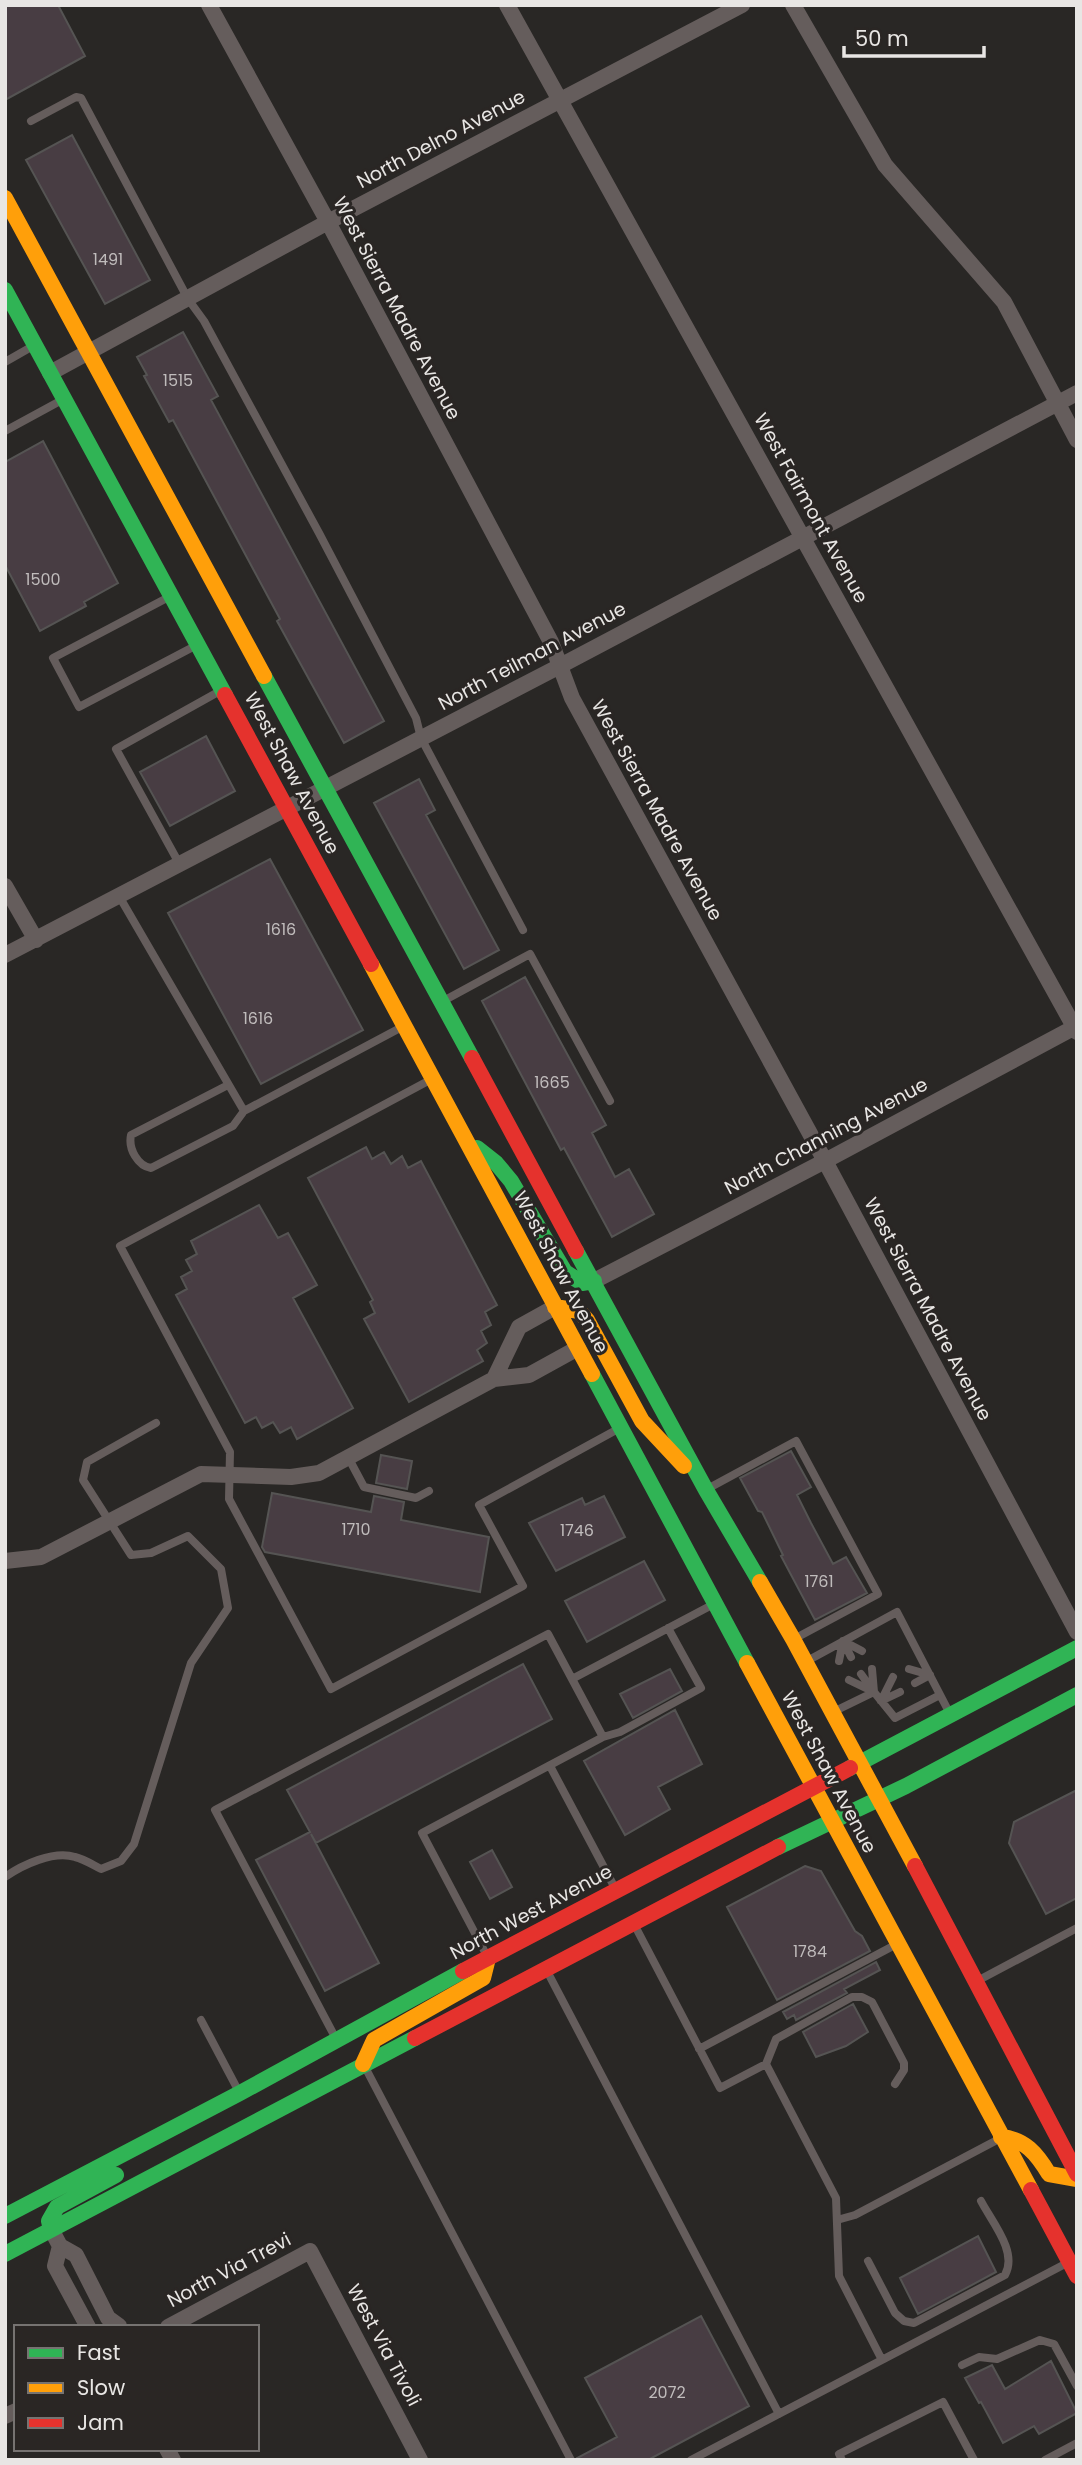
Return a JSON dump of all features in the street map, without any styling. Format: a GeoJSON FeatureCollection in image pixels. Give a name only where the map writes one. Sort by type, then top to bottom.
{"type":"FeatureCollection","features":[{"type":"Feature","properties":{"kind":"main road","name":"West Shaw Avenue"},"geometry":{"type":"LineString","coordinates":[[5,198],[706,1490],[793,1639],[880,1798],[1077,2176]]}},
{"type":"Feature","properties":{"kind":"main road","name":"West Shaw Avenue"},"geometry":{"type":"LineString","coordinates":[[5,289],[288,809],[1077,2276]]}},
{"type":"Feature","properties":{"kind":"main road"},"geometry":{"type":"LineString","coordinates":[[465,1139],[496,1163],[511,1181],[565,1272],[582,1283],[594,1281]]}},
{"type":"Feature","properties":{"kind":"main road"},"geometry":{"type":"LineString","coordinates":[[555,1307],[579,1311],[587,1320],[642,1421],[706,1490]]}},
{"type":"Feature","properties":{"kind":"main road","name":"North West Avenue"},"geometry":{"type":"LineString","coordinates":[[5,2216],[1077,1648]]}},
{"type":"Feature","properties":{"kind":"main road"},"geometry":{"type":"LineString","coordinates":[[5,2254],[363,2064],[1077,1695]]}},
{"type":"Feature","properties":{"kind":"main road"},"geometry":{"type":"LineString","coordinates":[[363,2064],[374,2040],[483,1978],[488,1958]]}},
{"type":"Feature","properties":{"kind":"main road"},"geometry":{"type":"LineString","coordinates":[[51,2229],[49,2221],[57,2207],[151,2156],[204,2112]]}},
{"type":"Feature","properties":{"kind":"main road"},"geometry":{"type":"LineString","coordinates":[[1001,2137],[1022,2140],[1049,2174],[1077,2176]]}},
{"type":"Feature","properties":{"kind":"street","name":"West Sierra Madre Avenue"},"geometry":{"type":"LineString","coordinates":[[209,5],[328,222],[551,642],[572,698],[825,1161],[1077,1632]]}},
{"type":"Feature","properties":{"kind":"street","name":"West Fairmont Avenue"},"geometry":{"type":"LineString","coordinates":[[507,5],[1076,1029]]}},
{"type":"Feature","properties":{"kind":"street","name":"North Delno Avenue"},"geometry":{"type":"LineString","coordinates":[[50,373],[328,222],[742,5]]}},
{"type":"Feature","properties":{"kind":"street"},"geometry":{"type":"LineString","coordinates":[[793,5],[885,165],[1004,302],[1077,440]]}},
{"type":"Feature","properties":{"kind":"street","name":"North Teilman Avenue"},"geometry":{"type":"LineString","coordinates":[[5,955],[1077,393]]}},
{"type":"Feature","properties":{"kind":"street"},"geometry":{"type":"LineString","coordinates":[[5,886],[36,940]]}},
{"type":"Feature","properties":{"kind":"street","name":"North Channing Avenue"},"geometry":{"type":"LineString","coordinates":[[594,1281],[1076,1029]]}},
{"type":"Feature","properties":{"kind":"street"},"geometry":{"type":"LineString","coordinates":[[494,1379],[519,1327],[555,1307]]}},
{"type":"Feature","properties":{"kind":"street"},"geometry":{"type":"LineString","coordinates":[[5,1561],[41,1557],[192,1476],[231,1474],[304,1477],[318,1473],[494,1379],[529,1375],[578,1348]]}},
{"type":"Feature","properties":{"kind":"street"},"geometry":{"type":"LineString","coordinates":[[51,2229],[60,2246],[76,2255],[108,2318],[119,2325]]}},
{"type":"Feature","properties":{"kind":"street"},"geometry":{"type":"LineString","coordinates":[[60,2246],[55,2266],[87,2325]]}},
{"type":"Feature","properties":{"kind":"street","name":"North Via Trevi"},"geometry":{"type":"LineString","coordinates":[[172,2325],[310,2251]]}},
{"type":"Feature","properties":{"kind":"street","name":"West Via Tivoli"},"geometry":{"type":"LineString","coordinates":[[310,2251],[420,2460]]}},
{"type":"Feature","properties":{"kind":"street"},"geometry":{"type":"LineString","coordinates":[[64,2282],[84,2271]]}},
{"type":"Feature","properties":{"kind":"lane"},"geometry":{"type":"LineString","coordinates":[[31,121],[76,97],[81,98],[187,299],[204,321],[319,533],[416,719],[421,738],[523,930]]}},
{"type":"Feature","properties":{"kind":"lane"},"geometry":{"type":"LineString","coordinates":[[5,362],[35,345]]}},
{"type":"Feature","properties":{"kind":"lane"},"geometry":{"type":"LineString","coordinates":[[5,431],[64,399]]}},
{"type":"Feature","properties":{"kind":"lane"},"geometry":{"type":"LineString","coordinates":[[171,596],[53,658],[79,707],[198,645]]}},
{"type":"Feature","properties":{"kind":"lane"},"geometry":{"type":"LineString","coordinates":[[180,865],[116,749],[223,690]]}},
{"type":"Feature","properties":{"kind":"lane"},"geometry":{"type":"LineString","coordinates":[[119,896],[244,1111]]}},
{"type":"Feature","properties":{"kind":"lane"},"geometry":{"type":"LineString","coordinates":[[442,1002],[530,954],[610,1101]]}},
{"type":"Feature","properties":{"kind":"lane"},"geometry":{"type":"LineString","coordinates":[[228,1084],[131,1135],[130,1142],[142,1167],[151,1168],[233,1126],[244,1111],[404,1026]]}},
{"type":"Feature","properties":{"kind":"lane"},"geometry":{"type":"LineString","coordinates":[[433,1078],[120,1246],[230,1452],[229,1499],[331,1689],[523,1586],[478,1505],[621,1428]]}},
{"type":"Feature","properties":{"kind":"lane"},"geometry":{"type":"LineString","coordinates":[[5,1877],[51,1857],[72,1855],[101,1869],[121,1861],[134,1844],[191,1663],[228,1608],[221,1569],[188,1535],[150,1553],[131,1555],[83,1480],[87,1462],[156,1423]]}},
{"type":"Feature","properties":{"kind":"lane"},"geometry":{"type":"LineString","coordinates":[[706,1490],[796,1441],[878,1594],[793,1639]]}},
{"type":"Feature","properties":{"kind":"lane"},"geometry":{"type":"LineString","coordinates":[[348,1457],[364,1488],[416,1498],[429,1491]]}},
{"type":"Feature","properties":{"kind":"lane"},"geometry":{"type":"LineString","coordinates":[[572,1679],[715,1603]]}},
{"type":"Feature","properties":{"kind":"lane"},"geometry":{"type":"LineString","coordinates":[[805,1661],[897,1612],[950,1715]]}},
{"type":"Feature","properties":{"kind":"lane"},"geometry":{"type":"LineString","coordinates":[[488,1958],[422,1833],[701,1688],[668,1628]]}},
{"type":"Feature","properties":{"kind":"lane"},"geometry":{"type":"LineString","coordinates":[[337,2040],[215,1810],[548,1634],[603,1737]]}},
{"type":"Feature","properties":{"kind":"lane"},"geometry":{"type":"LineString","coordinates":[[843,1641],[862,1651]]}},
{"type":"Feature","properties":{"kind":"lane"},"geometry":{"type":"LineString","coordinates":[[843,1641],[851,1657]]}},
{"type":"Feature","properties":{"kind":"lane"},"geometry":{"type":"LineString","coordinates":[[839,1661],[843,1641]]}},
{"type":"Feature","properties":{"kind":"lane"},"geometry":{"type":"LineString","coordinates":[[872,1669],[874,1692]]}},
{"type":"Feature","properties":{"kind":"lane"},"geometry":{"type":"LineString","coordinates":[[909,1669],[930,1675]]}},
{"type":"Feature","properties":{"kind":"lane"},"geometry":{"type":"LineString","coordinates":[[861,1674],[895,1718],[905,1739]]}},
{"type":"Feature","properties":{"kind":"lane"},"geometry":{"type":"LineString","coordinates":[[915,1683],[930,1675]]}},
{"type":"Feature","properties":{"kind":"lane"},"geometry":{"type":"LineString","coordinates":[[881,1701],[893,1677]]}},
{"type":"Feature","properties":{"kind":"lane"},"geometry":{"type":"LineString","coordinates":[[849,1680],[874,1692]]}},
{"type":"Feature","properties":{"kind":"lane"},"geometry":{"type":"LineString","coordinates":[[833,1712],[874,1692]]}},
{"type":"Feature","properties":{"kind":"lane"},"geometry":{"type":"LineString","coordinates":[[881,1701],[900,1692]]}},
{"type":"Feature","properties":{"kind":"lane"},"geometry":{"type":"LineString","coordinates":[[895,1718],[940,1695]]}},
{"type":"Feature","properties":{"kind":"lane"},"geometry":{"type":"LineString","coordinates":[[550,1766],[617,1891]]}},
{"type":"Feature","properties":{"kind":"lane"},"geometry":{"type":"LineString","coordinates":[[634,1923],[720,2088],[766,2064],[776,2039],[852,1997],[862,1997],[872,2002],[904,2063],[904,2070],[895,2084]]}},
{"type":"Feature","properties":{"kind":"lane"},"geometry":{"type":"LineString","coordinates":[[976,1981],[1077,1928]]}},
{"type":"Feature","properties":{"kind":"lane"},"geometry":{"type":"LineString","coordinates":[[699,2049],[898,1944]]}},
{"type":"Feature","properties":{"kind":"lane"},"geometry":{"type":"LineString","coordinates":[[547,1970],[779,2414]]}},
{"type":"Feature","properties":{"kind":"lane"},"geometry":{"type":"LineString","coordinates":[[201,2020],[240,2092]]}},
{"type":"Feature","properties":{"kind":"lane"},"geometry":{"type":"LineString","coordinates":[[363,2064],[571,2460]]}},
{"type":"Feature","properties":{"kind":"lane"},"geometry":{"type":"LineString","coordinates":[[766,2064],[836,2198],[839,2276],[882,2360]]}},
{"type":"Feature","properties":{"kind":"lane"},"geometry":{"type":"LineString","coordinates":[[837,2220],[855,2215],[1001,2137]]}},
{"type":"Feature","properties":{"kind":"lane"},"geometry":{"type":"LineString","coordinates":[[868,2261],[895,2313],[904,2321],[914,2323],[1005,2275],[1010,2267],[1010,2255],[981,2201]]}},
{"type":"Feature","properties":{"kind":"lane"},"geometry":{"type":"LineString","coordinates":[[691,2460],[882,2360],[1073,2265]]}},
{"type":"Feature","properties":{"kind":"lane"},"geometry":{"type":"LineString","coordinates":[[962,2365],[979,2357],[997,2359],[1040,2340],[1054,2344],[1077,2386]]}},
{"type":"Feature","properties":{"kind":"lane"},"geometry":{"type":"LineString","coordinates":[[842,2460],[839,2454],[943,2402],[974,2460]]}},
{"type":"Feature","properties":{"kind":"lane"},"geometry":{"type":"LineString","coordinates":[[1045,2460],[1077,2443]]}},
{"type":"Feature","properties":{"kind":"building"},"geometry":{"type":"Polygon","coordinates":[[[5,5],[58,5],[85,56],[5,100],[5,5]]]}},
{"type":"Feature","properties":{"kind":"building"},"geometry":{"type":"Polygon","coordinates":[[[72,135],[150,280],[105,304],[26,160],[72,135]]]}},
{"type":"Feature","properties":{"kind":"building"},"geometry":{"type":"Polygon","coordinates":[[[183,332],[218,396],[211,400],[384,721],[344,743],[277,621],[280,619],[173,420],[169,422],[144,376],[147,375],[137,357],[183,332]]]}},
{"type":"Feature","properties":{"kind":"building"},"geometry":{"type":"Polygon","coordinates":[[[43,441],[118,583],[84,602],[86,606],[40,631],[5,565],[5,462],[43,441]]]}},
{"type":"Feature","properties":{"kind":"building"},"geometry":{"type":"Polygon","coordinates":[[[206,736],[235,791],[170,826],[140,772],[206,736]]]}},
{"type":"Feature","properties":{"kind":"building"},"geometry":{"type":"Polygon","coordinates":[[[419,779],[435,810],[426,815],[499,950],[464,969],[374,803],[419,779]]]}},
{"type":"Feature","properties":{"kind":"building"},"geometry":{"type":"Polygon","coordinates":[[[270,859],[363,1030],[261,1084],[168,913],[270,859]]]}},
{"type":"Feature","properties":{"kind":"building"},"geometry":{"type":"Polygon","coordinates":[[[525,977],[606,1125],[592,1133],[615,1177],[629,1169],[654,1214],[612,1237],[564,1148],[561,1150],[482,1001],[525,977]]]}},
{"type":"Feature","properties":{"kind":"building"},"geometry":{"type":"Polygon","coordinates":[[[366,1147],[372,1159],[384,1152],[391,1164],[402,1156],[408,1168],[421,1161],[497,1305],[485,1312],[491,1325],[481,1331],[487,1343],[477,1350],[483,1361],[409,1402],[364,1319],[375,1313],[370,1302],[373,1300],[308,1178],[366,1147]]]}},
{"type":"Feature","properties":{"kind":"building"},"geometry":{"type":"Polygon","coordinates":[[[259,1205],[278,1238],[288,1233],[317,1285],[293,1298],[353,1408],[297,1439],[291,1427],[280,1433],[273,1422],[262,1428],[256,1417],[245,1423],[176,1295],[187,1289],[181,1277],[192,1271],[186,1260],[197,1254],[191,1241],[259,1205]]]}},
{"type":"Feature","properties":{"kind":"building"},"geometry":{"type":"Polygon","coordinates":[[[791,1451],[811,1487],[797,1495],[811,1523],[833,1564],[846,1557],[867,1593],[815,1620],[781,1556],[783,1555],[762,1512],[758,1511],[740,1478],[791,1451]]]}},
{"type":"Feature","properties":{"kind":"building"},"geometry":{"type":"Polygon","coordinates":[[[381,1455],[412,1461],[407,1489],[376,1483],[381,1455]]]}},
{"type":"Feature","properties":{"kind":"building"},"geometry":{"type":"Polygon","coordinates":[[[272,1493],[371,1512],[374,1496],[404,1502],[401,1520],[489,1537],[480,1592],[265,1552],[262,1547],[272,1493]]]}},
{"type":"Feature","properties":{"kind":"building"},"geometry":{"type":"Polygon","coordinates":[[[604,1496],[625,1537],[556,1571],[529,1523],[582,1498],[585,1505],[604,1496]]]}},
{"type":"Feature","properties":{"kind":"building"},"geometry":{"type":"Polygon","coordinates":[[[644,1561],[665,1600],[587,1642],[565,1601],[644,1561]]]}},
{"type":"Feature","properties":{"kind":"building"},"geometry":{"type":"Polygon","coordinates":[[[523,1664],[552,1719],[316,1843],[311,1834],[379,1963],[325,1991],[256,1860],[310,1832],[287,1790],[523,1664]]]}},
{"type":"Feature","properties":{"kind":"building"},"geometry":{"type":"Polygon","coordinates":[[[670,1669],[682,1691],[633,1718],[620,1694],[670,1669]]]}},
{"type":"Feature","properties":{"kind":"building"},"geometry":{"type":"Polygon","coordinates":[[[675,1710],[702,1764],[658,1787],[670,1809],[625,1835],[584,1761],[675,1710]]]}},
{"type":"Feature","properties":{"kind":"building"},"geometry":{"type":"Polygon","coordinates":[[[1077,1790],[1077,1898],[1046,1914],[1009,1843],[1014,1822],[1077,1790]]]}},
{"type":"Feature","properties":{"kind":"building"},"geometry":{"type":"Polygon","coordinates":[[[492,1850],[512,1887],[490,1899],[470,1862],[492,1850]]]}},
{"type":"Feature","properties":{"kind":"building"},"geometry":{"type":"Polygon","coordinates":[[[805,1866],[821,1871],[855,1931],[862,1936],[870,1951],[777,2000],[727,1907],[805,1866]]]}},
{"type":"Feature","properties":{"kind":"building"},"geometry":{"type":"Polygon","coordinates":[[[876,1962],[880,1970],[844,1989],[847,1993],[796,2020],[794,2015],[787,2019],[783,2012],[876,1962]]]}},
{"type":"Feature","properties":{"kind":"building"},"geometry":{"type":"Polygon","coordinates":[[[853,2004],[868,2032],[846,2046],[816,2057],[803,2032],[853,2004]]]}},
{"type":"Feature","properties":{"kind":"building"},"geometry":{"type":"Polygon","coordinates":[[[978,2236],[996,2272],[918,2314],[900,2278],[978,2236]]]}},
{"type":"Feature","properties":{"kind":"building"},"geometry":{"type":"Polygon","coordinates":[[[701,2316],[749,2406],[648,2460],[577,2460],[617,2437],[585,2378],[701,2316]]]}},
{"type":"Feature","properties":{"kind":"building"},"geometry":{"type":"Polygon","coordinates":[[[1051,2361],[1077,2413],[1039,2434],[1034,2426],[1003,2443],[965,2378],[992,2365],[1005,2389],[1051,2361]]]}},
{"type":"Feature","properties":{"kind":"traffic: fast"},"geometry":{"type":"LineString","coordinates":[[5,290],[225,695]]}},
{"type":"Feature","properties":{"kind":"traffic: fast"},"geometry":{"type":"LineString","coordinates":[[264,676],[472,1058]]}},
{"type":"Feature","properties":{"kind":"traffic: fast"},"geometry":{"type":"LineString","coordinates":[[477,1148],[496,1163],[511,1181],[565,1272],[582,1283],[594,1281]]}},
{"type":"Feature","properties":{"kind":"traffic: fast"},"geometry":{"type":"LineString","coordinates":[[576,1251],[706,1490],[760,1582]]}},
{"type":"Feature","properties":{"kind":"traffic: fast"},"geometry":{"type":"LineString","coordinates":[[592,1374],[747,1663]]}},
{"type":"Feature","properties":{"kind":"traffic: fast"},"geometry":{"type":"LineString","coordinates":[[850,1768],[1077,1648]]}},
{"type":"Feature","properties":{"kind":"traffic: fast"},"geometry":{"type":"LineString","coordinates":[[778,1847],[906,1786],[1077,1695]]}},
{"type":"Feature","properties":{"kind":"traffic: fast"},"geometry":{"type":"LineString","coordinates":[[5,2216],[240,2093],[463,1971]]}},
{"type":"Feature","properties":{"kind":"traffic: fast"},"geometry":{"type":"LineString","coordinates":[[5,2254],[415,2038]]}},
{"type":"Feature","properties":{"kind":"traffic: fast"},"geometry":{"type":"LineString","coordinates":[[51,2229],[49,2221],[57,2207],[116,2175]]}},
{"type":"Feature","properties":{"kind":"traffic: slow"},"geometry":{"type":"LineString","coordinates":[[5,198],[264,676]]}},
{"type":"Feature","properties":{"kind":"traffic: slow"},"geometry":{"type":"LineString","coordinates":[[371,964],[592,1374]]}},
{"type":"Feature","properties":{"kind":"traffic: slow"},"geometry":{"type":"LineString","coordinates":[[555,1307],[579,1311],[587,1320],[642,1421],[684,1466]]}},
{"type":"Feature","properties":{"kind":"traffic: slow"},"geometry":{"type":"LineString","coordinates":[[760,1582],[915,1866]]}},
{"type":"Feature","properties":{"kind":"traffic: slow"},"geometry":{"type":"LineString","coordinates":[[747,1663],[1031,2190]]}},
{"type":"Feature","properties":{"kind":"traffic: slow"},"geometry":{"type":"LineString","coordinates":[[363,2064],[374,2040],[483,1978],[488,1958]]}},
{"type":"Feature","properties":{"kind":"traffic: slow"},"geometry":{"type":"LineString","coordinates":[[1001,2137],[1024,2144],[1049,2174],[1077,2179]]}},
{"type":"Feature","properties":{"kind":"traffic: jam"},"geometry":{"type":"LineString","coordinates":[[225,695],[371,964]]}},
{"type":"Feature","properties":{"kind":"traffic: jam"},"geometry":{"type":"LineString","coordinates":[[472,1058],[576,1251]]}},
{"type":"Feature","properties":{"kind":"traffic: jam"},"geometry":{"type":"LineString","coordinates":[[463,1971],[850,1768]]}},
{"type":"Feature","properties":{"kind":"traffic: jam"},"geometry":{"type":"LineString","coordinates":[[415,2038],[778,1847]]}},
{"type":"Feature","properties":{"kind":"traffic: jam"},"geometry":{"type":"LineString","coordinates":[[915,1866],[1077,2174]]}},
{"type":"Feature","properties":{"kind":"traffic: jam"},"geometry":{"type":"LineString","coordinates":[[1031,2190],[1077,2276]]}}]}
